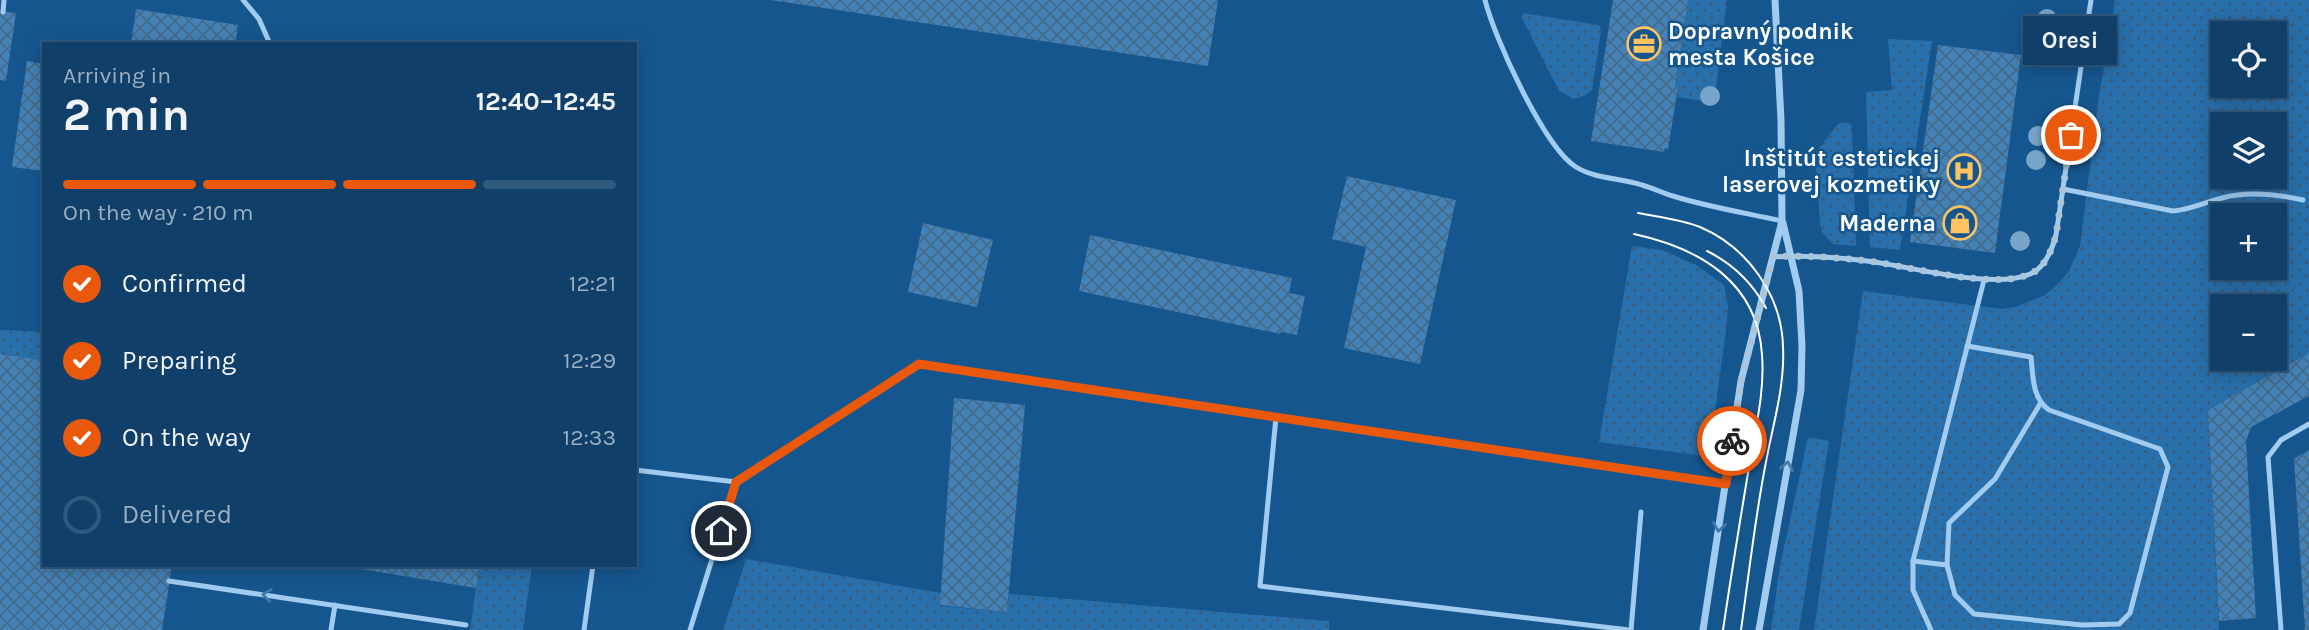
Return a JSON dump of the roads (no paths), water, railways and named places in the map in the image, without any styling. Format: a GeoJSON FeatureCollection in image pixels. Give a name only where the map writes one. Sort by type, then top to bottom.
{"type":"FeatureCollection","features":[{"type":"Feature","properties":{"kind":"street"},"geometry":{"type":"LineString","coordinates":[[1759,630],[1801,390],[1799,291],[1782,221],[1781,121],[1775,0]]}},
{"type":"Feature","properties":{"kind":"street"},"geometry":{"type":"LineString","coordinates":[[1703,630],[1741,381],[1782,221]]}},
{"type":"Feature","properties":{"kind":"lane"},"geometry":{"type":"LineString","coordinates":[[3,12],[4,0]]}},
{"type":"Feature","properties":{"kind":"lane"},"geometry":{"type":"LineString","coordinates":[[243,0],[259,19],[269,42]]}},
{"type":"Feature","properties":{"kind":"lane"},"geometry":{"type":"LineString","coordinates":[[1485,0],[1489,17],[1513,74],[1545,130],[1574,166],[1586,172],[1642,185],[1673,196],[1782,221]]}},
{"type":"Feature","properties":{"kind":"lane"},"geometry":{"type":"LineString","coordinates":[[1773,257],[1860,260],[1984,280],[2018,278],[2033,273],[2044,263],[2056,235],[2091,0]]}},
{"type":"Feature","properties":{"kind":"lane"},"geometry":{"type":"LineString","coordinates":[[2063,189],[2173,211],[2191,209],[2236,195],[2280,194],[2303,200]]}},
{"type":"Feature","properties":{"kind":"lane"},"geometry":{"type":"LineString","coordinates":[[1931,630],[1913,590],[1913,561],[1984,280]]}},
{"type":"Feature","properties":{"kind":"lane"},"geometry":{"type":"LineString","coordinates":[[1968,346],[2031,357],[2035,390],[2040,404],[2049,410],[2160,449],[2168,467],[2130,614],[2119,624],[2094,625],[1974,614],[1955,595],[1947,565],[1949,523],[1995,479],[2040,404]]}},
{"type":"Feature","properties":{"kind":"lane"},"geometry":{"type":"LineString","coordinates":[[637,470],[736,482],[919,364],[1726,484]]}},
{"type":"Feature","properties":{"kind":"lane"},"geometry":{"type":"LineString","coordinates":[[1276,417],[1261,586],[1630,630],[1641,512]]}},
{"type":"Feature","properties":{"kind":"lane"},"geometry":{"type":"LineString","coordinates":[[2281,630],[2268,457],[2281,440],[2309,424]]}},
{"type":"Feature","properties":{"kind":"lane"},"geometry":{"type":"LineString","coordinates":[[690,630],[736,482]]}},
{"type":"Feature","properties":{"kind":"lane"},"geometry":{"type":"LineString","coordinates":[[1913,561],[1947,565]]}},
{"type":"Feature","properties":{"kind":"lane"},"geometry":{"type":"LineString","coordinates":[[584,630],[593,567]]}},
{"type":"Feature","properties":{"kind":"lane"},"geometry":{"type":"LineString","coordinates":[[169,581],[466,625]]}},
{"type":"Feature","properties":{"kind":"lane"},"geometry":{"type":"LineString","coordinates":[[331,630],[335,605]]}},
{"type":"Feature","properties":{"kind":"tram line"},"geometry":{"type":"LineString","coordinates":[[1638,213],[1692,224],[1733,247],[1747,260],[1769,291],[1781,328],[1783,362],[1780,391],[1759,504],[1741,630]]}},
{"type":"Feature","properties":{"kind":"tram line"},"geometry":{"type":"LineString","coordinates":[[1634,234],[1681,249],[1721,272],[1737,288],[1758,329],[1763,369],[1761,397],[1723,630]]}},
{"type":"Feature","properties":{"kind":"tram line"},"geometry":{"type":"LineString","coordinates":[[1707,251],[1741,275],[1755,290],[1766,308]]}},
{"type":"Feature","properties":{"kind":"place","name":"Dopravný podnik mesta Košice"},"geometry":{"type":"Point","coordinates":[1644,44]}},
{"type":"Feature","properties":{"kind":"place","name":"Oresi"},"geometry":{"type":"Point","coordinates":[2071,135]}},
{"type":"Feature","properties":{"kind":"place","name":"Inštitút estetickej laserovej kozmetiky"},"geometry":{"type":"Point","coordinates":[1964,171]}},
{"type":"Feature","properties":{"kind":"place","name":"Maderna"},"geometry":{"type":"Point","coordinates":[1960,223]}}]}
